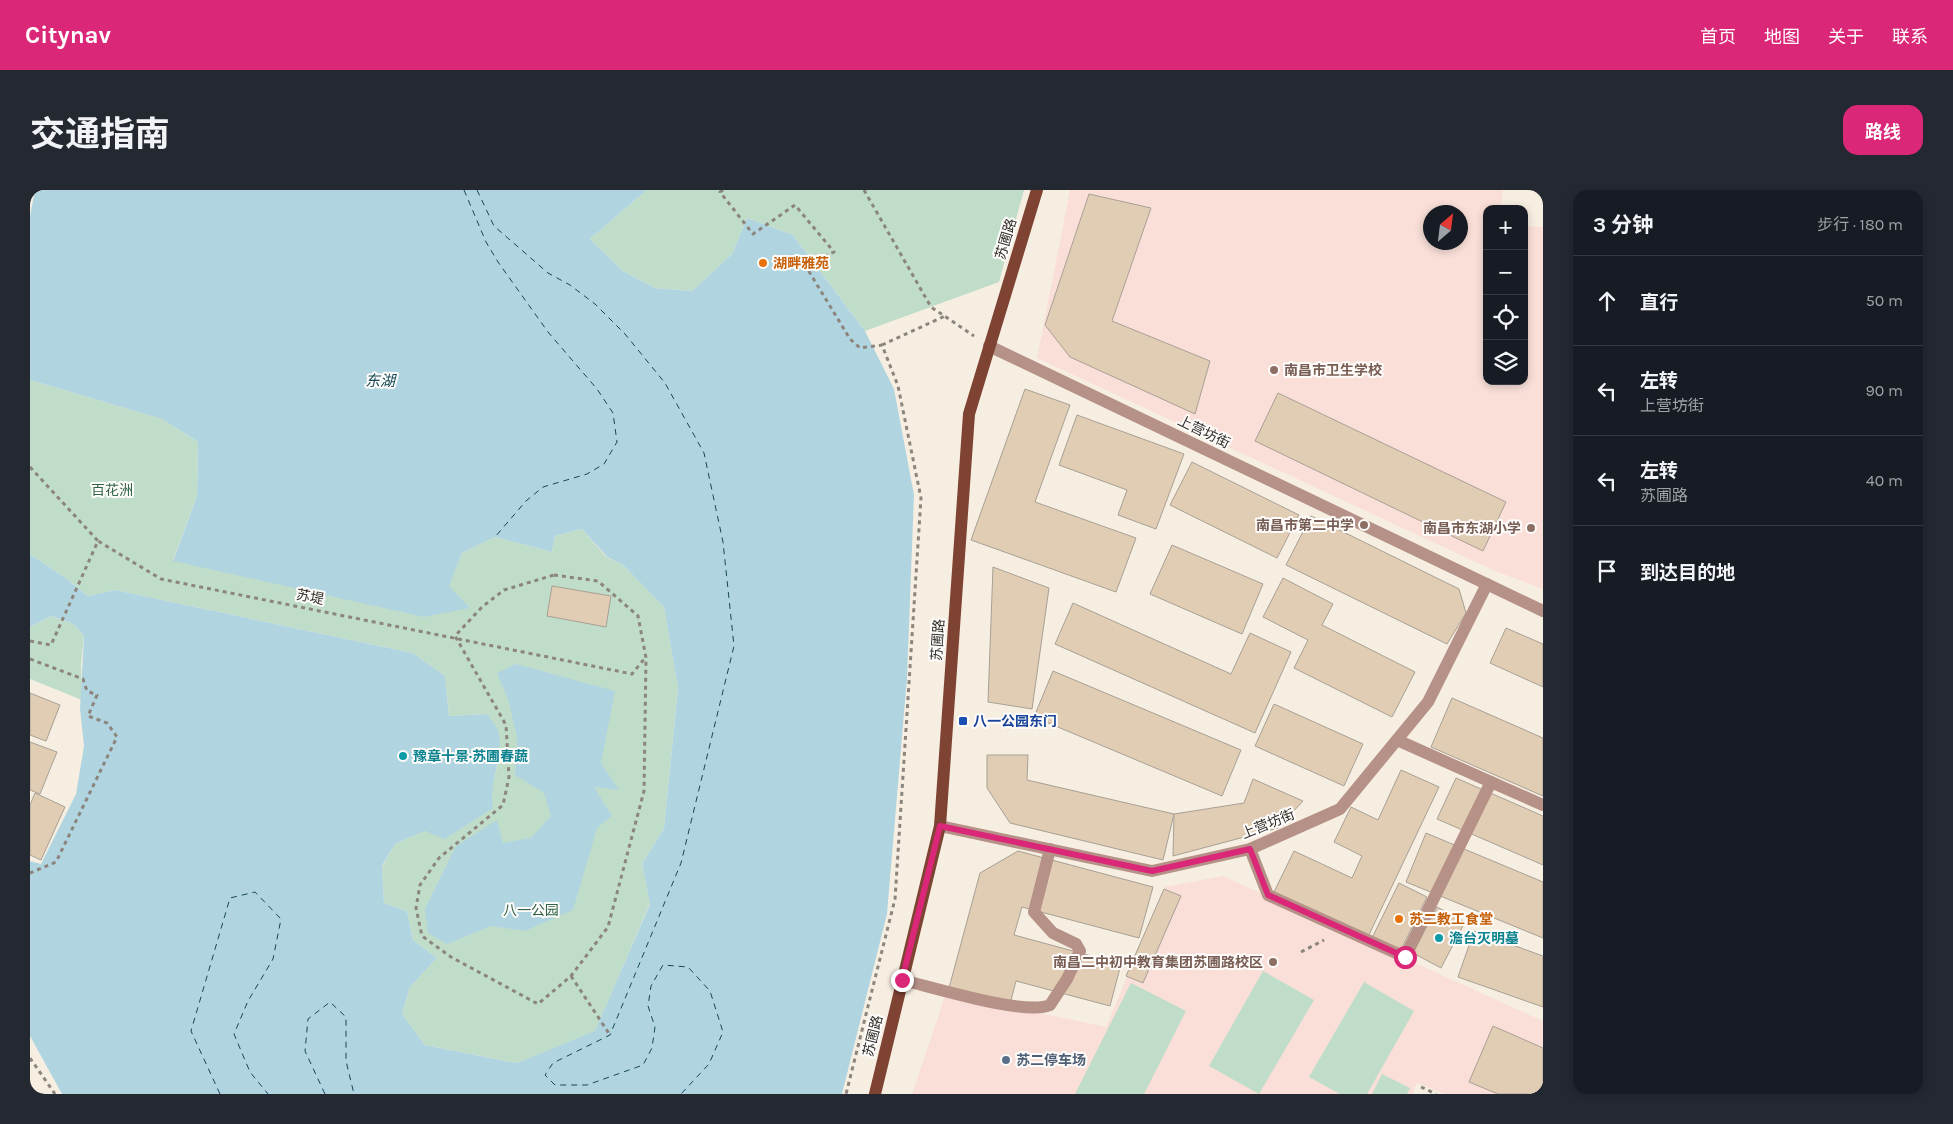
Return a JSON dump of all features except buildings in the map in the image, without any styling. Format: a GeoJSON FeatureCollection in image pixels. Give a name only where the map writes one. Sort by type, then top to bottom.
{"type":"FeatureCollection","features":[{"type":"Feature","properties":{"kind":"main road","name":"苏圃路"},"geometry":{"type":"LineString","coordinates":[[875,1094],[940,826],[970,414],[1036,190]]}},
{"type":"Feature","properties":{"kind":"street","name":"上营坊街"},"geometry":{"type":"LineString","coordinates":[[989,346],[1543,612]]}},
{"type":"Feature","properties":{"kind":"street","name":"上营坊街"},"geometry":{"type":"LineString","coordinates":[[940,826],[1152,871],[1250,849],[1340,809],[1428,702],[1487,584]]}},
{"type":"Feature","properties":{"kind":"street"},"geometry":{"type":"LineString","coordinates":[[1397,740],[1543,805]]}},
{"type":"Feature","properties":{"kind":"street"},"geometry":{"type":"LineString","coordinates":[[1250,849],[1268,895],[1405,957],[1490,782]]}},
{"type":"Feature","properties":{"kind":"street"},"geometry":{"type":"LineString","coordinates":[[902,980],[1013,1006],[1036,1008],[1050,1005],[1067,980],[1080,951],[1076,944],[1053,933],[1034,912],[1050,849]]}},
{"type":"Feature","properties":{"kind":"path"},"geometry":{"type":"LineString","coordinates":[[723,190],[720,192],[753,234],[795,204],[834,252],[805,265],[850,340],[860,348],[882,345],[945,316]]}},
{"type":"Feature","properties":{"kind":"path"},"geometry":{"type":"LineString","coordinates":[[864,190],[931,307],[989,346]]}},
{"type":"Feature","properties":{"kind":"path"},"geometry":{"type":"LineString","coordinates":[[846,1094],[895,899],[921,498],[898,386],[882,345]]}},
{"type":"Feature","properties":{"kind":"path"},"geometry":{"type":"LineString","coordinates":[[30,467],[98,541],[51,645],[30,642]]}},
{"type":"Feature","properties":{"kind":"path","name":"苏堤"},"geometry":{"type":"LineString","coordinates":[[98,541],[161,579],[455,636],[632,674],[646,658]]}},
{"type":"Feature","properties":{"kind":"path"},"geometry":{"type":"LineString","coordinates":[[554,575],[598,581],[638,616],[646,658],[644,791],[608,927],[571,976],[538,1004],[451,957],[422,936],[416,908],[420,885],[439,858],[503,805],[509,777],[506,725],[455,636],[482,607],[504,590],[554,575]]}},
{"type":"Feature","properties":{"kind":"path"},"geometry":{"type":"LineString","coordinates":[[30,659],[83,679],[86,691],[97,695],[88,716],[107,723],[117,737],[56,862],[30,872]]}},
{"type":"Feature","properties":{"kind":"path"},"geometry":{"type":"LineString","coordinates":[[571,976],[610,1035]]}},
{"type":"Feature","properties":{"kind":"path"},"geometry":{"type":"LineString","coordinates":[[30,1058],[55,1094]]}},
{"type":"Feature","properties":{"kind":"path"},"geometry":{"type":"LineString","coordinates":[[1420,1088],[1436,1094]]}},
{"type":"Feature","properties":{"kind":"shaded area","name":"南昌市卫生学校"},"geometry":{"type":"Polygon","coordinates":[[[1070,190],[1503,190],[1501,205],[1483,205],[1483,385],[1528,385],[1528,226],[1543,227],[1543,589],[1495,571],[1037,358],[1070,190]]]}},
{"type":"Feature","properties":{"kind":"shaded area","name":"南昌二中初中教育集团苏圃路校区"},"geometry":{"type":"Polygon","coordinates":[[[1223,876],[1543,1021],[1543,1094],[1444,1094],[1417,1083],[1412,1094],[912,1094],[946,993],[1106,1027],[1165,887],[1223,876]]]}},
{"type":"Feature","properties":{"kind":"green space"},"geometry":{"type":"Polygon","coordinates":[[[647,190],[1024,190],[999,282],[865,331],[793,235],[747,218],[732,254],[692,291],[655,288],[623,271],[590,239],[647,190]]]}},
{"type":"Feature","properties":{"kind":"green space","name":"八一公园"},"geometry":{"type":"Polygon","coordinates":[[[30,380],[162,419],[198,442],[197,496],[173,560],[470,608],[448,587],[462,553],[495,537],[552,552],[555,536],[582,529],[606,557],[623,565],[664,607],[678,688],[664,828],[642,864],[650,903],[595,1032],[517,1063],[425,1045],[402,1014],[410,987],[437,958],[413,940],[407,911],[384,903],[382,867],[395,844],[425,831],[490,794],[498,763],[487,714],[449,716],[445,676],[413,653],[115,590],[88,596],[30,554],[30,380]]]}},
{"type":"Feature","properties":{"kind":"green space"},"geometry":{"type":"Polygon","coordinates":[[[51,616],[74,624],[84,636],[81,665],[82,700],[30,679],[30,627],[51,616]]]}},
{"type":"Feature","properties":{"kind":"green space"},"geometry":{"type":"Polygon","coordinates":[[[1263,971],[1314,1000],[1259,1094],[1209,1066],[1263,971]]]}},
{"type":"Feature","properties":{"kind":"green space"},"geometry":{"type":"Polygon","coordinates":[[[1364,982],[1414,1011],[1367,1094],[1340,1094],[1309,1077],[1364,982]]]}},
{"type":"Feature","properties":{"kind":"green space"},"geometry":{"type":"Polygon","coordinates":[[[1131,983],[1186,1011],[1144,1094],[1075,1094],[1131,983]]]}},
{"type":"Feature","properties":{"kind":"green space"},"geometry":{"type":"Polygon","coordinates":[[[1382,1074],[1410,1088],[1407,1094],[1372,1094],[1382,1074]]]}},
{"type":"Feature","properties":{"kind":"water","name":"东湖"},"geometry":{"type":"Polygon","coordinates":[[[35,190],[647,190],[590,239],[623,271],[655,288],[692,291],[732,254],[747,218],[793,235],[865,331],[894,389],[914,495],[907,678],[887,914],[842,1094],[62,1094],[30,1036],[30,861],[41,864],[76,794],[84,746],[80,709],[84,636],[74,624],[51,616],[30,627],[30,554],[88,596],[115,590],[413,653],[445,676],[449,716],[487,714],[498,730],[500,740],[492,798],[493,808],[445,839],[425,831],[395,844],[382,866],[384,903],[407,911],[413,940],[437,958],[410,987],[402,1014],[425,1045],[517,1063],[595,1031],[650,904],[642,864],[664,828],[678,688],[664,607],[623,565],[607,557],[582,529],[555,536],[552,552],[495,537],[462,553],[449,586],[470,608],[424,617],[173,561],[197,496],[198,442],[162,419],[30,380],[30,216],[35,190]]]}},
{"type":"Feature","properties":{"kind":"water"},"geometry":{"type":"Polygon","coordinates":[[[516,664],[615,691],[601,763],[619,790],[594,787],[612,816],[597,828],[573,910],[525,931],[491,926],[447,944],[428,933],[425,909],[456,846],[497,820],[503,843],[531,838],[551,816],[544,793],[515,775],[517,737],[508,699],[497,673],[516,664]]]}},
{"type":"Feature","properties":{"kind":"ferry route"},"geometry":{"type":"LineString","coordinates":[[464,190],[486,242],[498,262],[548,332],[597,389],[613,413],[617,442],[604,464],[587,474],[543,487],[526,501],[495,537]]}},
{"type":"Feature","properties":{"kind":"ferry route"},"geometry":{"type":"LineString","coordinates":[[477,190],[494,226],[548,273],[570,285],[595,304],[625,334],[665,383],[704,453],[723,542],[734,646],[681,863],[610,1035],[553,1063],[545,1075],[555,1085],[587,1085],[643,1065],[652,1048],[655,1027],[648,1006],[651,986],[663,965],[688,967],[710,991],[723,1032],[709,1064],[681,1094]]}},
{"type":"Feature","properties":{"kind":"ferry route"},"geometry":{"type":"LineString","coordinates":[[220,1094],[191,1031],[230,898],[255,892],[281,919],[273,959],[248,1001],[234,1034],[250,1072],[268,1094]]}},
{"type":"Feature","properties":{"kind":"ferry route"},"geometry":{"type":"LineString","coordinates":[[325,1094],[305,1051],[308,1019],[330,1002],[346,1017],[346,1061],[354,1094]]}},
{"type":"Feature","properties":{"kind":"place","name":"湖畔雅苑"},"geometry":{"type":"Point","coordinates":[763,263]}},
{"type":"Feature","properties":{"kind":"place","name":"南昌市卫生学校"},"geometry":{"type":"Point","coordinates":[1274,370]}},
{"type":"Feature","properties":{"kind":"place","name":"南昌市第二中学"},"geometry":{"type":"Point","coordinates":[1364,525]}},
{"type":"Feature","properties":{"kind":"place","name":"南昌市东湖小学"},"geometry":{"type":"Point","coordinates":[1531,528]}},
{"type":"Feature","properties":{"kind":"place","name":"八一公园东门"},"geometry":{"type":"Point","coordinates":[963,721]}},
{"type":"Feature","properties":{"kind":"place","name":"豫章十景·苏圃春蔬"},"geometry":{"type":"Point","coordinates":[403,756]}},
{"type":"Feature","properties":{"kind":"place","name":"苏二教工食堂"},"geometry":{"type":"Point","coordinates":[1399,919]}},
{"type":"Feature","properties":{"kind":"place","name":"澹台灭明墓"},"geometry":{"type":"Point","coordinates":[1439,938]}},
{"type":"Feature","properties":{"kind":"place","name":"南昌二中初中教育集团苏圃路校区"},"geometry":{"type":"Point","coordinates":[1273,962]}},
{"type":"Feature","properties":{"kind":"place","name":"苏二停车场"},"geometry":{"type":"Point","coordinates":[1006,1060]}},
{"type":"Feature","properties":{"kind":"route"},"geometry":{"type":"LineString","coordinates":[[902,980],[940,826],[1152,871],[1250,849],[1268,895],[1405,957]]}},
{"type":"Feature","properties":{"kind":"park label","name":"百花洲"},"geometry":{"type":"Point","coordinates":[112,490]}}]}
